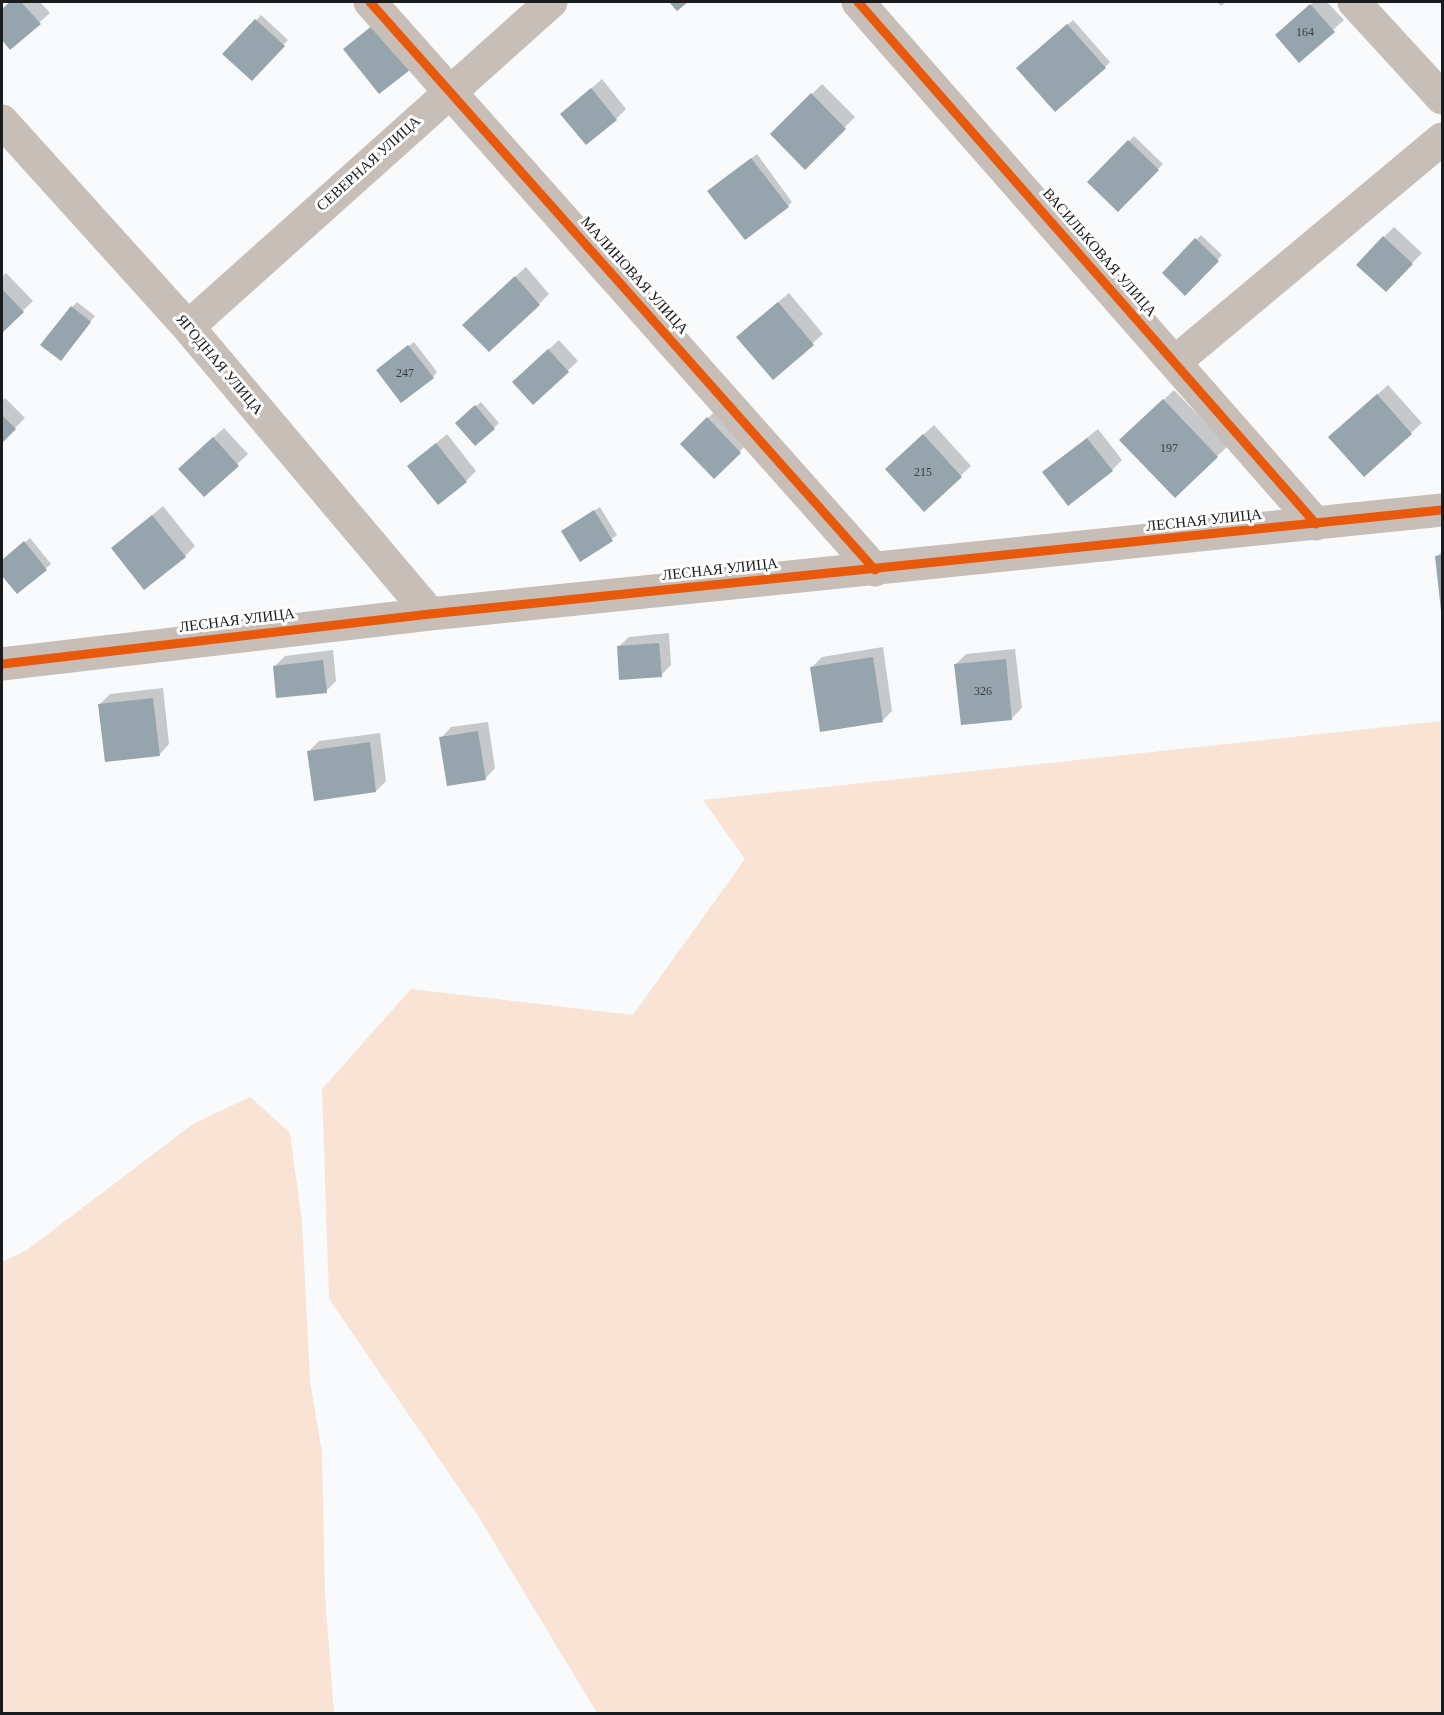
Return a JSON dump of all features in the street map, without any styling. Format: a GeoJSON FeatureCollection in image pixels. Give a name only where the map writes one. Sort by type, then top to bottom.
{"type":"FeatureCollection","features":[{"type":"Feature","properties":{"kind":"street","name":"МАЛИНОВАЯ УЛИЦА"},"geometry":{"type":"LineString","coordinates":[[370,2],[875,570]]}},
{"type":"Feature","properties":{"kind":"street","name":"СЕВЕРНАЯ УЛИЦА"},"geometry":{"type":"LineString","coordinates":[[188,327],[550,2]]}},
{"type":"Feature","properties":{"kind":"street","name":"ВАСИЛЬКОВАЯ УЛИЦА"},"geometry":{"type":"LineString","coordinates":[[858,2],[1317,524]]}},
{"type":"Feature","properties":{"kind":"street"},"geometry":{"type":"LineString","coordinates":[[1354,2],[1443,98]]}},
{"type":"Feature","properties":{"kind":"street","name":"ЯГОДНАЯ УЛИЦА"},"geometry":{"type":"LineString","coordinates":[[2,121],[188,327],[430,614]]}},
{"type":"Feature","properties":{"kind":"street"},"geometry":{"type":"LineString","coordinates":[[1175,362],[1443,139]]}},
{"type":"Feature","properties":{"kind":"street","name":"ЛЕСНАЯ УЛИЦА"},"geometry":{"type":"LineString","coordinates":[[2,663],[430,614],[1443,510]]}},
{"type":"Feature","properties":{"kind":"shaded area"},"geometry":{"type":"Polygon","coordinates":[[[1442,721],[1442,1713],[597,1713],[477,1514],[329,1299],[322,1089],[411,989],[633,1015],[745,859],[703,800],[1442,721]]]}},
{"type":"Feature","properties":{"kind":"shaded area"},"geometry":{"type":"Polygon","coordinates":[[[250,1097],[290,1133],[302,1222],[310,1381],[322,1453],[325,1596],[334,1713],[2,1713],[2,1262],[27,1250],[193,1124],[250,1097]]]}},
{"type":"Feature","properties":{"kind":"building"},"geometry":{"type":"Polygon","coordinates":[[[10,2],[21,2],[41,24],[10,50],[2,40],[2,9],[10,2]]]}},
{"type":"Feature","properties":{"kind":"building"},"geometry":{"type":"Polygon","coordinates":[[[669,2],[688,2],[677,11],[669,2]]]}},
{"type":"Feature","properties":{"kind":"building"},"geometry":{"type":"Polygon","coordinates":[[[1310,4],[1335,32],[1299,63],[1275,35],[1310,4]]]}},
{"type":"Feature","properties":{"kind":"building"},"geometry":{"type":"Polygon","coordinates":[[[255,19],[285,46],[252,81],[222,54],[255,19]]]}},
{"type":"Feature","properties":{"kind":"building"},"geometry":{"type":"Polygon","coordinates":[[[1067,24],[1106,68],[1055,112],[1016,68],[1067,24]]]}},
{"type":"Feature","properties":{"kind":"building"},"geometry":{"type":"Polygon","coordinates":[[[373,25],[410,70],[379,94],[343,49],[373,25]]]}},
{"type":"Feature","properties":{"kind":"building"},"geometry":{"type":"Polygon","coordinates":[[[591,88],[617,120],[586,145],[560,114],[591,88]]]}},
{"type":"Feature","properties":{"kind":"building"},"geometry":{"type":"Polygon","coordinates":[[[811,93],[846,129],[805,170],[770,134],[811,93]]]}},
{"type":"Feature","properties":{"kind":"building"},"geometry":{"type":"Polygon","coordinates":[[[1128,140],[1159,170],[1118,212],[1087,182],[1128,140]]]}},
{"type":"Feature","properties":{"kind":"building"},"geometry":{"type":"Polygon","coordinates":[[[751,158],[789,207],[745,240],[707,191],[751,158]]]}},
{"type":"Feature","properties":{"kind":"building"},"geometry":{"type":"Polygon","coordinates":[[[1383,236],[1413,264],[1386,292],[1356,265],[1383,236]]]}},
{"type":"Feature","properties":{"kind":"building"},"geometry":{"type":"Polygon","coordinates":[[[1195,238],[1219,261],[1185,296],[1162,273],[1195,238]]]}},
{"type":"Feature","properties":{"kind":"building"},"geometry":{"type":"Polygon","coordinates":[[[515,276],[540,305],[489,352],[462,325],[515,276]]]}},
{"type":"Feature","properties":{"kind":"building"},"geometry":{"type":"Polygon","coordinates":[[[2,289],[24,312],[2,333],[2,289]]]}},
{"type":"Feature","properties":{"kind":"building"},"geometry":{"type":"Polygon","coordinates":[[[778,302],[814,345],[773,380],[736,337],[778,302]]]}},
{"type":"Feature","properties":{"kind":"building"},"geometry":{"type":"Polygon","coordinates":[[[71,306],[91,322],[61,361],[40,345],[71,306]]]}},
{"type":"Feature","properties":{"kind":"building"},"geometry":{"type":"Polygon","coordinates":[[[408,345],[434,378],[401,403],[376,370],[408,345]]]}},
{"type":"Feature","properties":{"kind":"building"},"geometry":{"type":"Polygon","coordinates":[[[548,349],[569,372],[533,405],[512,382],[548,349]]]}},
{"type":"Feature","properties":{"kind":"building"},"geometry":{"type":"Polygon","coordinates":[[[1377,394],[1412,434],[1364,477],[1328,437],[1377,394]]]}},
{"type":"Feature","properties":{"kind":"building"},"geometry":{"type":"Polygon","coordinates":[[[1163,399],[1218,457],[1175,498],[1119,440],[1163,399]]]}},
{"type":"Feature","properties":{"kind":"building"},"geometry":{"type":"Polygon","coordinates":[[[475,405],[495,429],[475,446],[455,423],[475,405]]]}},
{"type":"Feature","properties":{"kind":"building"},"geometry":{"type":"Polygon","coordinates":[[[2,415],[16,429],[2,443],[2,415]]]}},
{"type":"Feature","properties":{"kind":"building"},"geometry":{"type":"Polygon","coordinates":[[[707,417],[741,453],[714,479],[680,444],[707,417]]]}},
{"type":"Feature","properties":{"kind":"building"},"geometry":{"type":"Polygon","coordinates":[[[923,434],[962,477],[924,512],[885,469],[923,434]]]}},
{"type":"Feature","properties":{"kind":"building"},"geometry":{"type":"Polygon","coordinates":[[[213,437],[239,466],[204,497],[178,469],[213,437]]]}},
{"type":"Feature","properties":{"kind":"building"},"geometry":{"type":"Polygon","coordinates":[[[1087,438],[1113,471],[1068,506],[1042,472],[1087,438]]]}},
{"type":"Feature","properties":{"kind":"building"},"geometry":{"type":"Polygon","coordinates":[[[436,443],[467,482],[438,505],[407,466],[436,443]]]}},
{"type":"Feature","properties":{"kind":"building"},"geometry":{"type":"Polygon","coordinates":[[[594,510],[613,541],[580,562],[561,531],[594,510]]]}},
{"type":"Feature","properties":{"kind":"building"},"geometry":{"type":"Polygon","coordinates":[[[152,515],[186,557],[144,590],[111,548],[152,515]]]}},
{"type":"Feature","properties":{"kind":"building"},"geometry":{"type":"Polygon","coordinates":[[[24,541],[47,570],[17,594],[2,576],[2,560],[24,541]]]}},
{"type":"Feature","properties":{"kind":"building"},"geometry":{"type":"Polygon","coordinates":[[[1442,555],[1442,611],[1441,611],[1435,556],[1442,555]]]}},
{"type":"Feature","properties":{"kind":"building"},"geometry":{"type":"Polygon","coordinates":[[[659,643],[662,677],[619,680],[617,646],[659,643]]]}},
{"type":"Feature","properties":{"kind":"building"},"geometry":{"type":"Polygon","coordinates":[[[873,657],[883,722],[820,732],[810,667],[873,657]]]}},
{"type":"Feature","properties":{"kind":"building"},"geometry":{"type":"Polygon","coordinates":[[[1006,659],[1012,720],[961,725],[954,664],[1006,659]]]}},
{"type":"Feature","properties":{"kind":"building"},"geometry":{"type":"Polygon","coordinates":[[[323,660],[327,693],[276,698],[273,666],[323,660]]]}},
{"type":"Feature","properties":{"kind":"building"},"geometry":{"type":"Polygon","coordinates":[[[153,698],[160,756],[105,762],[98,704],[153,698]]]}},
{"type":"Feature","properties":{"kind":"building"},"geometry":{"type":"Polygon","coordinates":[[[478,731],[486,780],[447,786],[439,737],[478,731]]]}},
{"type":"Feature","properties":{"kind":"building"},"geometry":{"type":"Polygon","coordinates":[[[370,742],[376,792],[314,801],[307,751],[370,742]]]}},
{"type":"Feature","properties":{"kind":"cycle path"},"geometry":{"type":"LineString","coordinates":[[370,2],[875,570]]}},
{"type":"Feature","properties":{"kind":"cycle path"},"geometry":{"type":"LineString","coordinates":[[858,2],[1316,524]]}},
{"type":"Feature","properties":{"kind":"cycle path"},"geometry":{"type":"LineString","coordinates":[[2,664],[430,614],[1442,510]]}}]}
